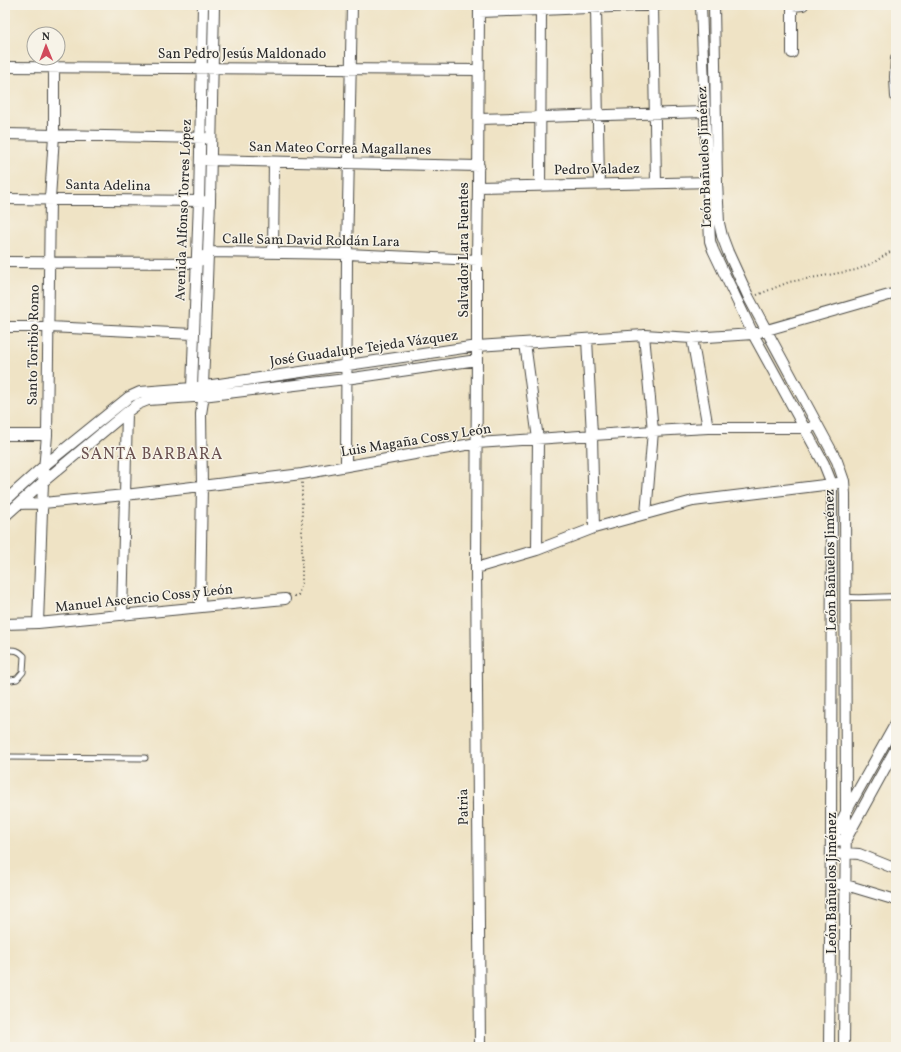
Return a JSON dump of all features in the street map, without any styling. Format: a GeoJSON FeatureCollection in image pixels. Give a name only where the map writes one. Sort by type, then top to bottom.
{"type":"FeatureCollection","features":[{"type":"Feature","properties":{"kind":"street","name":"Avenida Alfonso Torres López"},"geometry":{"type":"LineString","coordinates":[[201,414],[193,392],[193,334],[199,201],[203,5]]}},
{"type":"Feature","properties":{"kind":"street","name":"Avenida Alfonso Torres López"},"geometry":{"type":"LineString","coordinates":[[200,607],[202,485],[201,414],[204,391],[209,252],[214,5]]}},
{"type":"Feature","properties":{"kind":"street"},"geometry":{"type":"LineString","coordinates":[[346,466],[347,254],[352,5]]}},
{"type":"Feature","properties":{"kind":"street"},"geometry":{"type":"LineString","coordinates":[[653,5],[656,183]]}},
{"type":"Feature","properties":{"kind":"street"},"geometry":{"type":"LineString","coordinates":[[479,8],[541,10],[659,5]]}},
{"type":"Feature","properties":{"kind":"street","name":"León Bañuelos Jiménez"},"geometry":{"type":"LineString","coordinates":[[701,5],[705,112],[712,182],[722,236],[749,298],[837,461],[844,482],[846,812],[844,1047]]}},
{"type":"Feature","properties":{"kind":"street","name":"León Bañuelos Jiménez"},"geometry":{"type":"LineString","coordinates":[[714,5],[710,240],[713,250],[753,334],[824,464],[832,484],[829,1047]]}},
{"type":"Feature","properties":{"kind":"street"},"geometry":{"type":"LineString","coordinates":[[792,53],[792,6],[803,5]]}},
{"type":"Feature","properties":{"kind":"street"},"geometry":{"type":"LineString","coordinates":[[596,7],[599,184]]}},
{"type":"Feature","properties":{"kind":"street","name":"Salvador Lara Fuentes"},"geometry":{"type":"LineString","coordinates":[[476,568],[479,8]]}},
{"type":"Feature","properties":{"kind":"street"},"geometry":{"type":"LineString","coordinates":[[540,186],[541,10]]}},
{"type":"Feature","properties":{"kind":"street"},"geometry":{"type":"LineString","coordinates":[[896,59],[896,97]]}},
{"type":"Feature","properties":{"kind":"street","name":"San Pedro Jesús Maldonado"},"geometry":{"type":"LineString","coordinates":[[5,66],[479,70]]}},
{"type":"Feature","properties":{"kind":"street","name":"Santo Toribio Romo"},"geometry":{"type":"LineString","coordinates":[[38,624],[43,482],[47,435],[50,199],[54,135],[54,67]]}},
{"type":"Feature","properties":{"kind":"street"},"geometry":{"type":"LineString","coordinates":[[479,119],[705,112]]}},
{"type":"Feature","properties":{"kind":"street"},"geometry":{"type":"LineString","coordinates":[[5,134],[211,139]]}},
{"type":"Feature","properties":{"kind":"street","name":"San Mateo Correa Magallanes"},"geometry":{"type":"LineString","coordinates":[[200,160],[478,166]]}},
{"type":"Feature","properties":{"kind":"street"},"geometry":{"type":"LineString","coordinates":[[273,252],[274,162]]}},
{"type":"Feature","properties":{"kind":"street","name":"Pedro Valadez"},"geometry":{"type":"LineString","coordinates":[[478,186],[712,182]]}},
{"type":"Feature","properties":{"kind":"street","name":"Santa Adelina"},"geometry":{"type":"LineString","coordinates":[[5,199],[210,201]]}},
{"type":"Feature","properties":{"kind":"street"},"geometry":{"type":"LineString","coordinates":[[710,240],[722,236]]}},
{"type":"Feature","properties":{"kind":"street","name":"Calle Sam David Roldán Lara"},"geometry":{"type":"LineString","coordinates":[[197,263],[209,252],[347,254],[477,260]]}},
{"type":"Feature","properties":{"kind":"street"},"geometry":{"type":"LineString","coordinates":[[5,262],[197,263]]}},
{"type":"Feature","properties":{"kind":"street","name":"José Guadalupe Tejeda Vázquez"},"geometry":{"type":"LineString","coordinates":[[204,391],[346,366],[477,346],[644,335],[692,338],[753,334],[896,293]]}},
{"type":"Feature","properties":{"kind":"street"},"geometry":{"type":"LineString","coordinates":[[5,327],[49,327],[193,334]]}},
{"type":"Feature","properties":{"kind":"street"},"geometry":{"type":"LineString","coordinates":[[644,335],[653,431],[646,514]]}},
{"type":"Feature","properties":{"kind":"street"},"geometry":{"type":"LineString","coordinates":[[692,338],[708,428]]}},
{"type":"Feature","properties":{"kind":"street"},"geometry":{"type":"LineString","coordinates":[[587,339],[592,435],[594,528]]}},
{"type":"Feature","properties":{"kind":"street"},"geometry":{"type":"LineString","coordinates":[[525,343],[538,439],[538,550]]}},
{"type":"Feature","properties":{"kind":"street","name":"José Guadalupe Tejeda Vázquez"},"geometry":{"type":"LineString","coordinates":[[5,516],[43,482],[127,412],[138,404],[148,400],[193,392],[346,379],[477,360]]}},
{"type":"Feature","properties":{"kind":"street","name":"José Guadalupe Tejeda Vázquez"},"geometry":{"type":"LineString","coordinates":[[5,501],[45,465],[130,397],[140,392],[193,392]]}},
{"type":"Feature","properties":{"kind":"street"},"geometry":{"type":"LineString","coordinates":[[122,615],[127,412]]}},
{"type":"Feature","properties":{"kind":"street","name":"Luis Magaña Coss y León"},"geometry":{"type":"LineString","coordinates":[[19,504],[126,495],[302,474],[477,443],[708,428],[819,428]]}},
{"type":"Feature","properties":{"kind":"street"},"geometry":{"type":"LineString","coordinates":[[5,435],[47,435]]}},
{"type":"Feature","properties":{"kind":"street"},"geometry":{"type":"LineString","coordinates":[[476,568],[538,550],[594,528],[693,501],[844,482]]}},
{"type":"Feature","properties":{"kind":"street","name":"Patria"},"geometry":{"type":"LineString","coordinates":[[476,568],[480,1047]]}},
{"type":"Feature","properties":{"kind":"street","name":"Manuel Ascencio Coss y León"},"geometry":{"type":"LineString","coordinates":[[5,624],[38,624],[285,599]]}},
{"type":"Feature","properties":{"kind":"street"},"geometry":{"type":"LineString","coordinates":[[831,842],[846,812],[896,723]]}},
{"type":"Feature","properties":{"kind":"street"},"geometry":{"type":"LineString","coordinates":[[831,842],[846,839],[895,750],[883,746]]}},
{"type":"Feature","properties":{"kind":"street"},"geometry":{"type":"LineString","coordinates":[[831,854],[846,852],[859,854],[896,869]]}},
{"type":"Feature","properties":{"kind":"street"},"geometry":{"type":"LineString","coordinates":[[830,882],[846,885],[896,900]]}},
{"type":"Feature","properties":{"kind":"lane"},"geometry":{"type":"LineString","coordinates":[[845,597],[896,597]]}},
{"type":"Feature","properties":{"kind":"lane"},"geometry":{"type":"LineString","coordinates":[[5,650],[20,652],[24,656],[23,672],[17,679],[5,681]]}},
{"type":"Feature","properties":{"kind":"lane"},"geometry":{"type":"LineString","coordinates":[[5,757],[145,758]]}},
{"type":"Feature","properties":{"kind":"path"},"geometry":{"type":"LineString","coordinates":[[749,298],[789,282],[856,270],[873,263],[890,252],[896,252]]}},
{"type":"Feature","properties":{"kind":"path"},"geometry":{"type":"LineString","coordinates":[[285,599],[298,595],[302,583],[302,474]]}},
{"type":"Feature","properties":{"kind":"district","name":"SANTA BARBARA"},"geometry":{"type":"Point","coordinates":[152,455]}}]}
